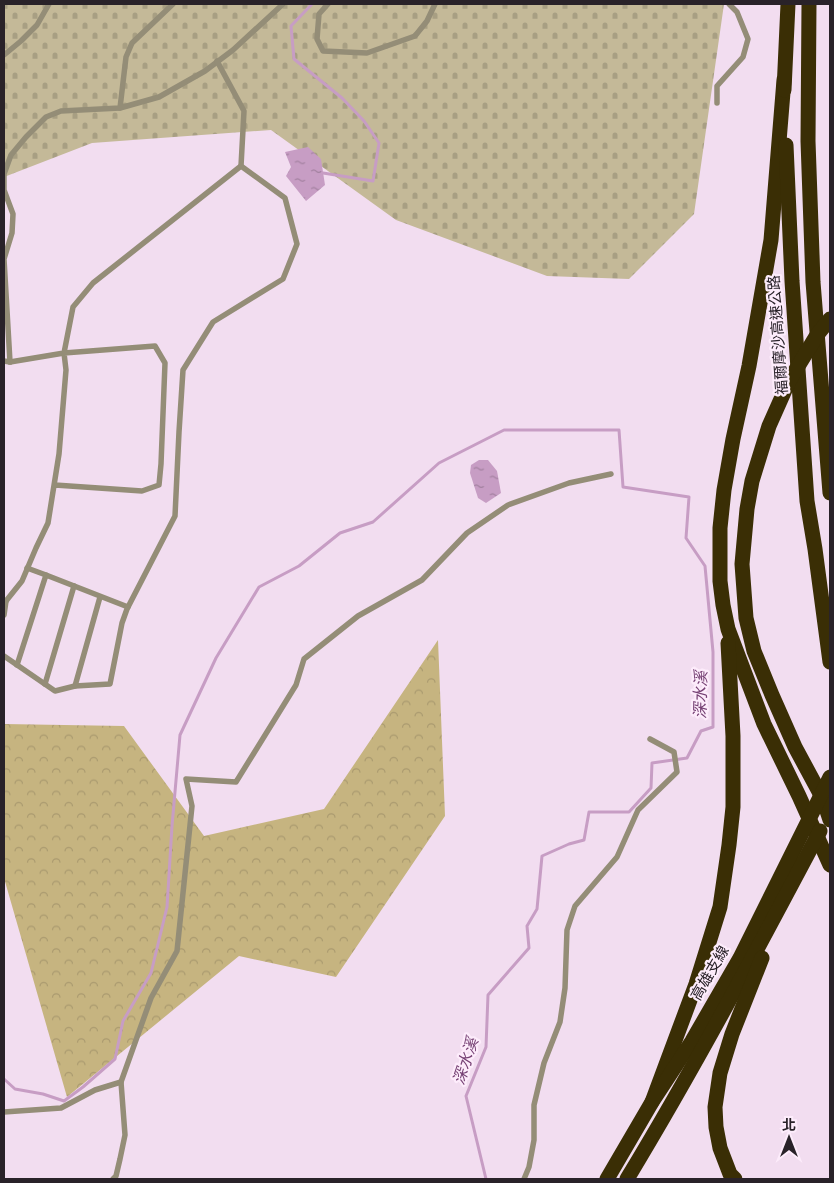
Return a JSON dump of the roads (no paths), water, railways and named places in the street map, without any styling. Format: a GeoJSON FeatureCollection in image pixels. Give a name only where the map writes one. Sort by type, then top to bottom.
{"type":"FeatureCollection","features":[{"type":"Feature","properties":{"kind":"highway","name":"福爾摩沙高速公路"},"geometry":{"type":"LineString","coordinates":[[788,4],[784,80],[792,281],[807,501],[830,662]]}},
{"type":"Feature","properties":{"kind":"highway"},"geometry":{"type":"LineString","coordinates":[[810,4],[808,150],[813,282],[830,493]]}},
{"type":"Feature","properties":{"kind":"highway"},"geometry":{"type":"LineString","coordinates":[[784,80],[771,240],[723,500],[720,528],[720,581],[728,629],[764,724],[830,865]]}},
{"type":"Feature","properties":{"kind":"highway"},"geometry":{"type":"LineString","coordinates":[[830,319],[816,335],[789,381],[769,426],[752,481],[747,508],[742,564],[746,618],[754,651],[795,747],[823,799],[830,820]]}},
{"type":"Feature","properties":{"kind":"highway"},"geometry":{"type":"LineString","coordinates":[[652,1102],[696,984],[720,907],[733,807],[733,736],[728,629]]}},
{"type":"Feature","properties":{"kind":"highway","name":"高雄支線"},"geometry":{"type":"LineString","coordinates":[[607,1179],[652,1102],[692,1041],[740,958],[830,777]]}},
{"type":"Feature","properties":{"kind":"highway","name":"高雄支線"},"geometry":{"type":"LineString","coordinates":[[628,1179],[747,969],[830,812]]}},
{"type":"Feature","properties":{"kind":"highway"},"geometry":{"type":"LineString","coordinates":[[736,1179],[730,1174],[720,1148],[716,1127],[715,1107],[720,1073],[732,1034],[791,886]]}},
{"type":"Feature","properties":{"kind":"lane"},"geometry":{"type":"LineString","coordinates":[[4,55],[22,41],[37,25],[49,4]]}},
{"type":"Feature","properties":{"kind":"lane"},"geometry":{"type":"LineString","coordinates":[[120,108],[126,56],[132,42],[168,6],[173,4]]}},
{"type":"Feature","properties":{"kind":"lane"},"geometry":{"type":"LineString","coordinates":[[55,485],[142,491],[159,485],[165,363],[155,346],[64,353],[7,361],[4,259],[12,232],[13,214],[4,190],[4,174],[11,155],[46,117],[61,112],[120,108],[159,97],[205,71],[217,62],[283,4]]}},
{"type":"Feature","properties":{"kind":"lane"},"geometry":{"type":"LineString","coordinates":[[328,4],[319,14],[317,39],[323,51],[367,53],[415,36],[427,21],[435,4]]}},
{"type":"Feature","properties":{"kind":"lane"},"geometry":{"type":"LineString","coordinates":[[717,103],[717,86],[742,56],[748,39],[737,12],[729,4]]}},
{"type":"Feature","properties":{"kind":"lane"},"geometry":{"type":"LineString","coordinates":[[4,615],[5,602],[22,581],[48,523],[59,454],[66,370],[64,353],[73,307],[93,283],[241,166],[244,111],[217,62]]}},
{"type":"Feature","properties":{"kind":"lane"},"geometry":{"type":"LineString","coordinates":[[4,656],[55,691],[75,686],[110,684],[122,623],[128,607],[175,516],[183,370],[213,322],[284,279],[297,244],[284,198],[241,166]]}},
{"type":"Feature","properties":{"kind":"lane"},"geometry":{"type":"LineString","coordinates":[[114,1179],[125,1135],[121,1082],[151,998],[177,951],[192,806],[186,779],[236,782],[296,685],[304,658],[358,616],[422,580],[467,533],[508,505],[568,483],[611,474]]}},
{"type":"Feature","properties":{"kind":"lane"},"geometry":{"type":"LineString","coordinates":[[27,568],[128,607]]}},
{"type":"Feature","properties":{"kind":"lane"},"geometry":{"type":"LineString","coordinates":[[17,665],[46,576]]}},
{"type":"Feature","properties":{"kind":"lane"},"geometry":{"type":"LineString","coordinates":[[45,684],[74,586]]}},
{"type":"Feature","properties":{"kind":"lane"},"geometry":{"type":"LineString","coordinates":[[75,686],[100,596]]}},
{"type":"Feature","properties":{"kind":"lane"},"geometry":{"type":"LineString","coordinates":[[524,1179],[529,1167],[534,1140],[534,1105],[544,1063],[560,1022],[565,988],[567,930],[575,906],[617,857],[638,810],[677,772],[674,752],[650,739]]}},
{"type":"Feature","properties":{"kind":"lane"},"geometry":{"type":"LineString","coordinates":[[4,1112],[61,1108],[95,1090],[121,1082]]}},
{"type":"Feature","properties":{"kind":"water"},"geometry":{"type":"Polygon","coordinates":[[[308,147],[321,159],[325,185],[306,201],[286,176],[291,167],[285,152],[308,147]]]}},
{"type":"Feature","properties":{"kind":"water"},"geometry":{"type":"Polygon","coordinates":[[[479,460],[488,460],[497,471],[501,493],[486,503],[478,498],[470,473],[471,465],[479,460]]]}},
{"type":"Feature","properties":{"kind":"waterway"},"geometry":{"type":"LineString","coordinates":[[312,4],[291,26],[294,59],[342,98],[364,121],[379,143],[373,181],[323,173]]}},
{"type":"Feature","properties":{"kind":"waterway","name":"深水溪"},"geometry":{"type":"LineString","coordinates":[[4,1079],[15,1089],[43,1094],[64,1101],[115,1059],[123,1021],[151,973],[167,907],[180,735],[216,658],[259,587],[299,566],[340,533],[373,522],[439,463],[504,430],[619,430],[623,487],[689,497],[686,538],[705,566],[713,652],[713,727],[701,731],[687,758],[652,763],[651,788],[629,812],[589,812],[584,840],[569,844],[542,856],[537,909],[527,926],[529,948],[488,995],[486,1047],[466,1096],[486,1179]]}}]}
